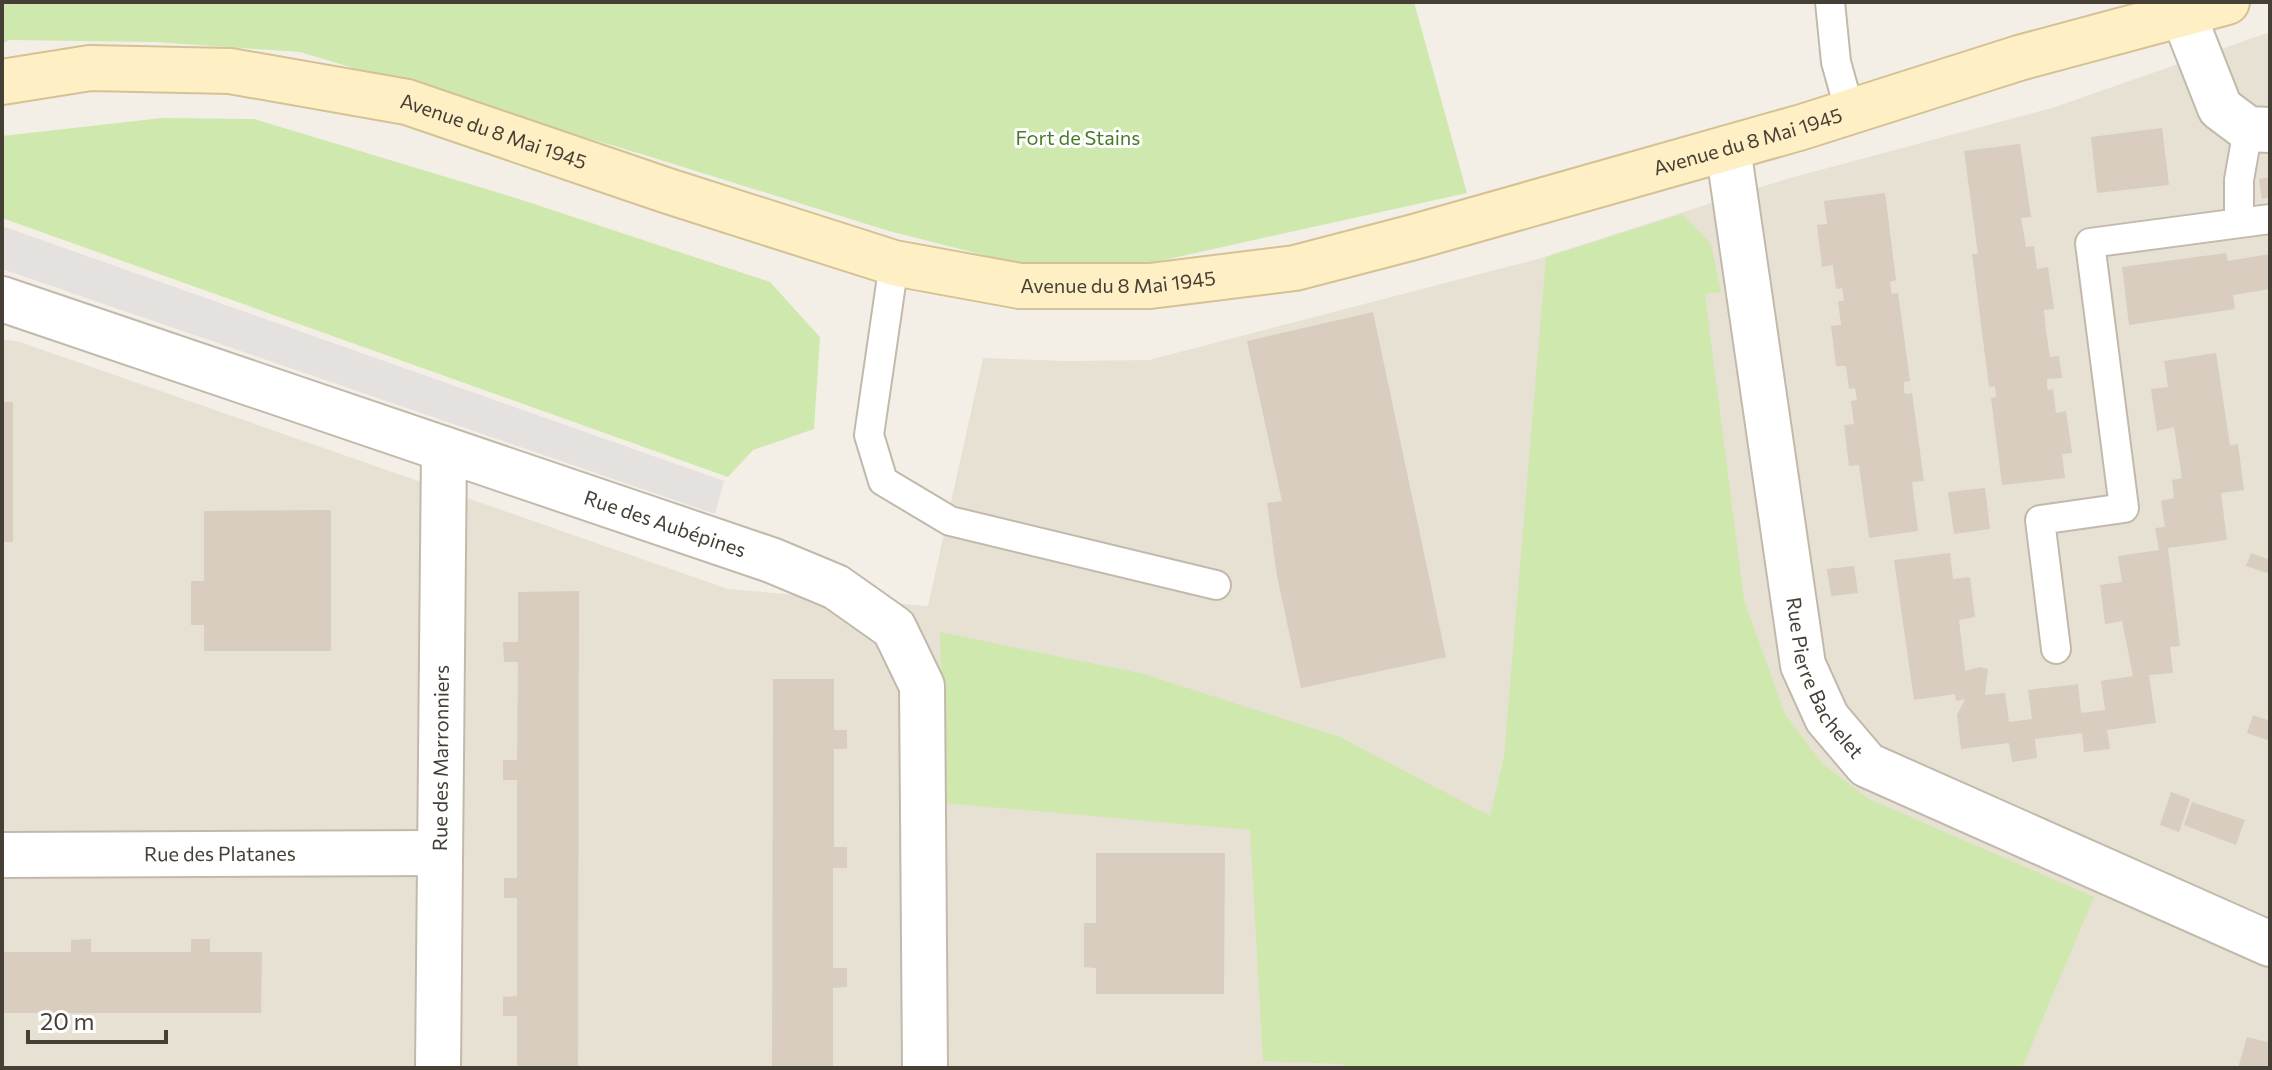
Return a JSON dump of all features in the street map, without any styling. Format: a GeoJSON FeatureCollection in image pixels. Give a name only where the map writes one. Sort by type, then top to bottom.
{"type":"FeatureCollection","features":[{"type":"Feature","properties":{"kind":"street","name":"Avenue du 8 Mai 1945"},"geometry":{"type":"LineString","coordinates":[[2,82],[90,68],[230,71],[407,102],[668,191],[894,263],[1020,286],[1150,286],[1295,268],[1728,148],[2019,58],[2227,2]]}},
{"type":"Feature","properties":{"kind":"street"},"geometry":{"type":"LineString","coordinates":[[2183,14],[2220,108],[2259,129]]}},
{"type":"Feature","properties":{"kind":"street","name":"Rue Pierre Bachelet"},"geometry":{"type":"LineString","coordinates":[[1728,148],[1803,665],[1827,718],[1867,765],[2270,944]]}},
{"type":"Feature","properties":{"kind":"street","name":"Rue des Aubépines"},"geometry":{"type":"LineString","coordinates":[[2,299],[771,560],[836,587],[894,628],[922,686],[925,1068]]}},
{"type":"Feature","properties":{"kind":"street","name":"Rue des Marronniers"},"geometry":{"type":"LineString","coordinates":[[438,1068],[444,449]]}},
{"type":"Feature","properties":{"kind":"street","name":"Rue des Platanes"},"geometry":{"type":"LineString","coordinates":[[2,855],[440,853]]}},
{"type":"Feature","properties":{"kind":"lane"},"geometry":{"type":"LineString","coordinates":[[1830,2],[1836,62],[1850,112]]}},
{"type":"Feature","properties":{"kind":"lane"},"geometry":{"type":"LineString","coordinates":[[2239,223],[2239,180],[2259,129]]}},
{"type":"Feature","properties":{"kind":"lane"},"geometry":{"type":"LineString","coordinates":[[2056,649],[2040,520],[2124,508],[2090,243],[2270,219]]}},
{"type":"Feature","properties":{"kind":"lane"},"geometry":{"type":"LineString","coordinates":[[894,263],[869,435],[883,481],[950,521],[1216,585]]}},
{"type":"Feature","properties":{"kind":"shaded area"},"geometry":{"type":"Polygon","coordinates":[[[2270,32],[2270,1068],[2,1068],[2,339],[20,342],[728,589],[928,606],[983,358],[1149,360],[1538,259],[1783,180],[2052,108],[2270,32]]]}},
{"type":"Feature","properties":{"kind":"shaded area"},"geometry":{"type":"Polygon","coordinates":[[[2,226],[724,481],[715,514],[2,269],[2,226]]]}},
{"type":"Feature","properties":{"kind":"green space","name":"Fort de Stains"},"geometry":{"type":"Polygon","coordinates":[[[2,2],[1414,2],[1467,193],[1078,279],[889,231],[300,52],[156,42],[10,40],[2,43],[2,2]]]}},
{"type":"Feature","properties":{"kind":"green space"},"geometry":{"type":"Polygon","coordinates":[[[162,118],[254,119],[519,199],[770,282],[820,337],[814,429],[753,450],[728,477],[2,218],[2,136],[162,118]]]}},
{"type":"Feature","properties":{"kind":"green space"},"geometry":{"type":"Polygon","coordinates":[[[1682,214],[1711,244],[1721,292],[1705,294],[1744,600],[1785,714],[1822,763],[1869,799],[2094,897],[2022,1068],[1343,1068],[1343,1064],[1263,1061],[1250,830],[944,803],[940,632],[1144,674],[1340,737],[1490,816],[1504,757],[1546,257],[1682,214]]]}},
{"type":"Feature","properties":{"kind":"building"},"geometry":{"type":"Polygon","coordinates":[[[2162,128],[2169,185],[2097,193],[2091,137],[2162,128]]]}},
{"type":"Feature","properties":{"kind":"building"},"geometry":{"type":"Polygon","coordinates":[[[2020,144],[2031,217],[2021,218],[2026,247],[2034,246],[2037,269],[2048,267],[2054,309],[2044,310],[2046,331],[2050,357],[2059,356],[2062,378],[2047,379],[2047,385],[2048,390],[2053,389],[2056,413],[2066,411],[2072,453],[2062,454],[2065,478],[2002,485],[1991,398],[1996,397],[1995,386],[1989,387],[1972,254],[1978,254],[1964,151],[2020,144]]]}},
{"type":"Feature","properties":{"kind":"building"},"geometry":{"type":"Polygon","coordinates":[[[2270,177],[2270,197],[2262,199],[2259,179],[2270,177]]]}},
{"type":"Feature","properties":{"kind":"building"},"geometry":{"type":"Polygon","coordinates":[[[1885,193],[1896,280],[1890,282],[1892,294],[1898,293],[1910,381],[1904,382],[1904,389],[1905,394],[1912,393],[1924,481],[1912,482],[1918,531],[1869,538],[1859,465],[1849,466],[1844,425],[1854,424],[1851,401],[1857,400],[1855,388],[1849,389],[1846,366],[1836,366],[1831,326],[1841,325],[1838,301],[1844,301],[1842,288],[1836,289],[1833,265],[1822,267],[1817,225],[1827,224],[1824,201],[1885,193]]]}},
{"type":"Feature","properties":{"kind":"building"},"geometry":{"type":"Polygon","coordinates":[[[2226,253],[2228,261],[2270,254],[2270,289],[2233,295],[2235,309],[2129,325],[2122,267],[2226,253]]]}},
{"type":"Feature","properties":{"kind":"building"},"geometry":{"type":"Polygon","coordinates":[[[1373,312],[1446,657],[1301,688],[1277,576],[1267,503],[1282,501],[1247,341],[1373,312]]]}},
{"type":"Feature","properties":{"kind":"building"},"geometry":{"type":"Polygon","coordinates":[[[2216,353],[2230,445],[2238,444],[2244,490],[2221,493],[2227,540],[2168,548],[2180,646],[2170,647],[2173,673],[2149,675],[2156,723],[2107,730],[2110,749],[2084,752],[2082,733],[2035,739],[2037,758],[2012,762],[2009,743],[1961,749],[1957,715],[1965,699],[1956,701],[1955,694],[1914,700],[1894,560],[1950,553],[1953,579],[1970,577],[1975,617],[1959,620],[1965,671],[1980,667],[1988,669],[1985,695],[2005,693],[2009,722],[2032,719],[2028,690],[2078,684],[2081,713],[2105,710],[2101,681],[2133,676],[2122,621],[2105,624],[2100,585],[2122,582],[2118,556],[2159,550],[2155,528],[2165,527],[2161,501],[2174,498],[2172,480],[2182,478],[2174,427],[2157,431],[2151,389],[2168,387],[2164,361],[2216,353]]]}},
{"type":"Feature","properties":{"kind":"building"},"geometry":{"type":"Polygon","coordinates":[[[2,402],[13,402],[13,542],[2,542],[2,402]]]}},
{"type":"Feature","properties":{"kind":"building"},"geometry":{"type":"Polygon","coordinates":[[[1985,488],[1990,529],[1954,534],[1948,492],[1985,488]]]}},
{"type":"Feature","properties":{"kind":"building"},"geometry":{"type":"Polygon","coordinates":[[[331,510],[331,651],[204,651],[204,625],[191,625],[191,581],[204,581],[204,511],[331,510]]]}},
{"type":"Feature","properties":{"kind":"building"},"geometry":{"type":"Polygon","coordinates":[[[2251,553],[2270,560],[2270,574],[2246,566],[2251,553]]]}},
{"type":"Feature","properties":{"kind":"building"},"geometry":{"type":"Polygon","coordinates":[[[1854,566],[1858,593],[1831,596],[1827,569],[1854,566]]]}},
{"type":"Feature","properties":{"kind":"building"},"geometry":{"type":"Polygon","coordinates":[[[579,591],[578,1068],[517,1068],[517,1016],[503,1016],[503,997],[517,996],[517,898],[504,898],[504,878],[517,878],[517,780],[503,780],[503,760],[517,760],[518,662],[504,662],[503,642],[518,642],[518,592],[579,591]]]}},
{"type":"Feature","properties":{"kind":"building"},"geometry":{"type":"Polygon","coordinates":[[[773,679],[834,679],[834,730],[847,730],[847,749],[834,749],[834,847],[847,847],[847,868],[833,868],[833,968],[847,968],[847,987],[833,988],[833,1068],[772,1068],[773,679]]]}},
{"type":"Feature","properties":{"kind":"building"},"geometry":{"type":"Polygon","coordinates":[[[2253,715],[2270,721],[2270,741],[2247,733],[2253,715]]]}},
{"type":"Feature","properties":{"kind":"building"},"geometry":{"type":"Polygon","coordinates":[[[2171,792],[2190,799],[2179,832],[2160,825],[2171,792]]]}},
{"type":"Feature","properties":{"kind":"building"},"geometry":{"type":"Polygon","coordinates":[[[2192,802],[2245,820],[2236,845],[2184,825],[2192,802]]]}},
{"type":"Feature","properties":{"kind":"building"},"geometry":{"type":"Polygon","coordinates":[[[1096,853],[1225,853],[1224,994],[1096,994],[1096,968],[1084,967],[1084,923],[1096,923],[1096,853]]]}},
{"type":"Feature","properties":{"kind":"building"},"geometry":{"type":"Polygon","coordinates":[[[91,939],[91,952],[191,952],[191,939],[210,939],[210,952],[262,952],[261,1013],[2,1013],[2,952],[71,952],[71,940],[91,939]]]}},
{"type":"Feature","properties":{"kind":"building"},"geometry":{"type":"Polygon","coordinates":[[[2269,1035],[2270,1068],[2238,1068],[2247,1037],[2267,1042],[2269,1035]]]}}]}
